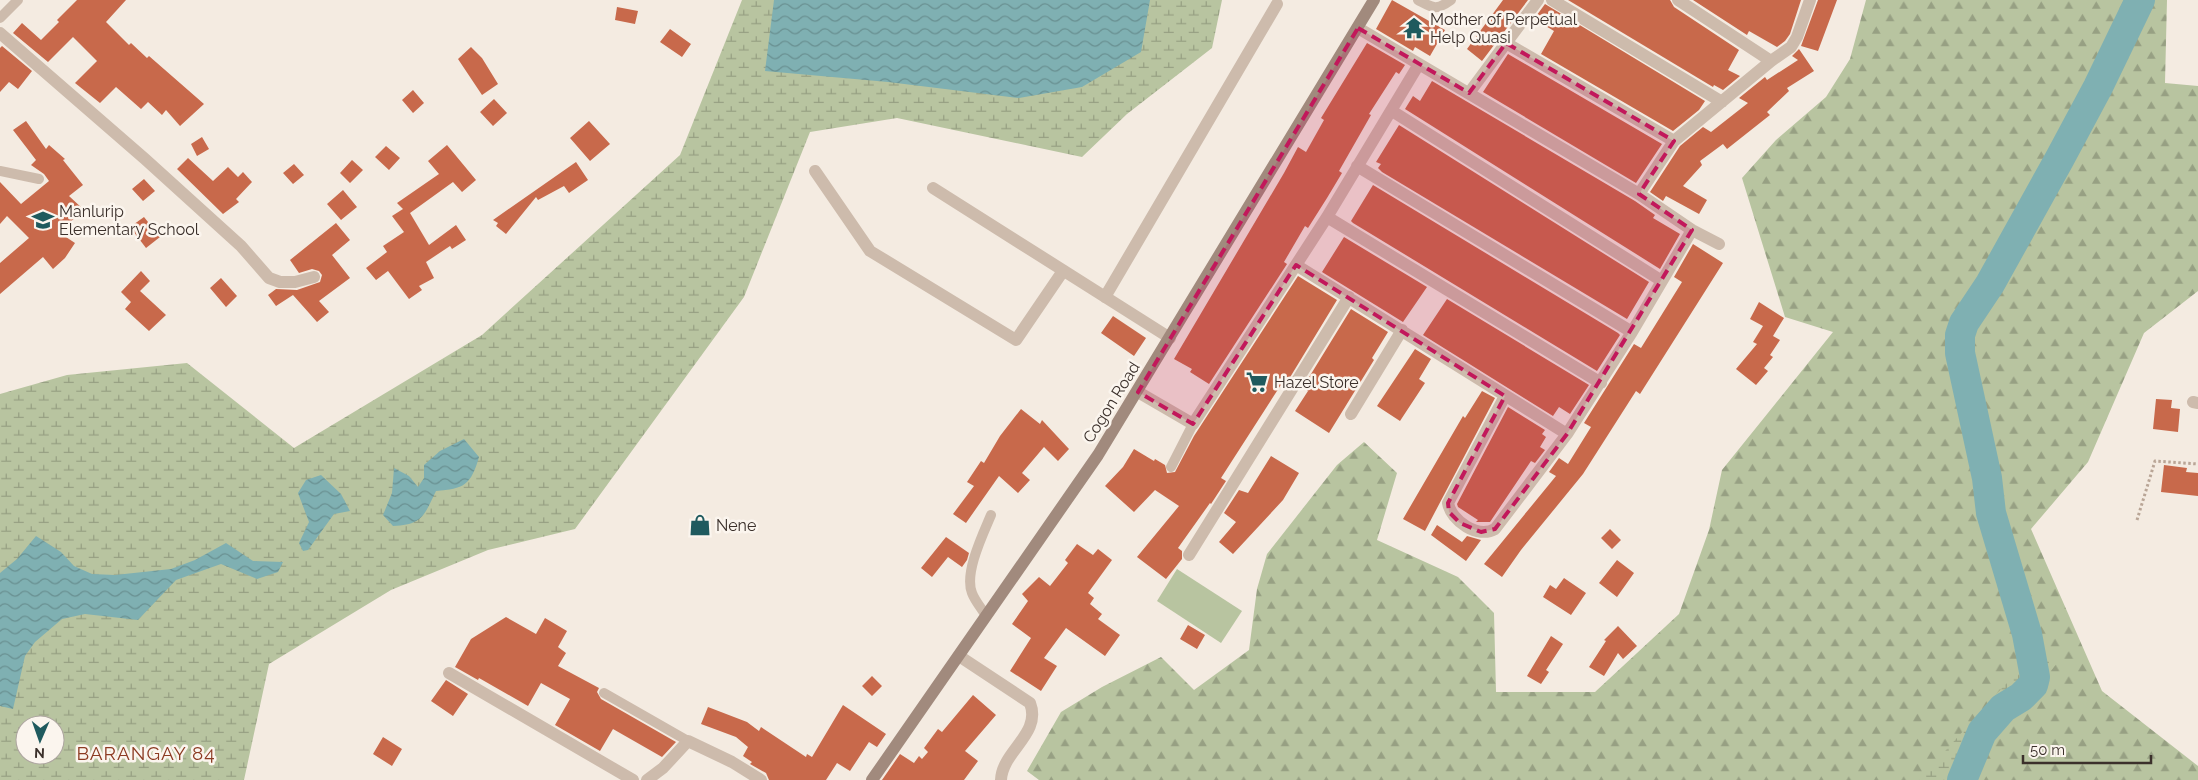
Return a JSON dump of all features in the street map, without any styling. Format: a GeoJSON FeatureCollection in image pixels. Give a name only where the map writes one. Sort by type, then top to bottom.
{"type":"FeatureCollection","features":[{"type":"Feature","properties":{"kind":"street","name":"Cogon Road"},"geometry":{"type":"LineString","coordinates":[[872,780],[1098,455],[1138,392],[1374,0]]}},
{"type":"Feature","properties":{"kind":"street"},"geometry":{"type":"LineString","coordinates":[[1469,93],[1538,0]]}},
{"type":"Feature","properties":{"kind":"street"},"geometry":{"type":"LineString","coordinates":[[1552,0],[1722,102]]}},
{"type":"Feature","properties":{"kind":"street"},"geometry":{"type":"LineString","coordinates":[[1678,0],[1771,61]]}},
{"type":"Feature","properties":{"kind":"street"},"geometry":{"type":"LineString","coordinates":[[1639,194],[1674,141],[1771,61],[1791,47],[1797,38],[1805,2]]}},
{"type":"Feature","properties":{"kind":"street"},"geometry":{"type":"LineString","coordinates":[[1105,297],[1277,4]]}},
{"type":"Feature","properties":{"kind":"street"},"geometry":{"type":"LineString","coordinates":[[1358,28],[1639,194],[1692,230],[1718,244]]}},
{"type":"Feature","properties":{"kind":"street"},"geometry":{"type":"LineString","coordinates":[[0,33],[145,159],[241,246],[269,278],[280,282],[295,282],[314,277]]}},
{"type":"Feature","properties":{"kind":"street"},"geometry":{"type":"LineString","coordinates":[[1506,43],[1674,141]]}},
{"type":"Feature","properties":{"kind":"street"},"geometry":{"type":"LineString","coordinates":[[1138,392],[1193,424],[1328,217],[1419,64]]}},
{"type":"Feature","properties":{"kind":"street"},"geometry":{"type":"LineString","coordinates":[[1392,111],[1662,281]]}},
{"type":"Feature","properties":{"kind":"street"},"geometry":{"type":"LineString","coordinates":[[1357,166],[1632,332]]}},
{"type":"Feature","properties":{"kind":"street"},"geometry":{"type":"LineString","coordinates":[[815,171],[870,251],[1016,340],[1064,271]]}},
{"type":"Feature","properties":{"kind":"street"},"geometry":{"type":"LineString","coordinates":[[932,188],[1170,338]]}},
{"type":"Feature","properties":{"kind":"street"},"geometry":{"type":"LineString","coordinates":[[1328,217],[1601,383]]}},
{"type":"Feature","properties":{"kind":"street"},"geometry":{"type":"LineString","coordinates":[[1505,396],[1448,503],[1449,512],[1460,523],[1481,532],[1489,532],[1495,528],[1568,434],[1632,332],[1692,230]]}},
{"type":"Feature","properties":{"kind":"street"},"geometry":{"type":"LineString","coordinates":[[1296,265],[1568,434]]}},
{"type":"Feature","properties":{"kind":"street"},"geometry":{"type":"LineString","coordinates":[[1189,555],[1349,297]]}},
{"type":"Feature","properties":{"kind":"street"},"geometry":{"type":"LineString","coordinates":[[1351,414],[1402,330]]}},
{"type":"Feature","properties":{"kind":"street"},"geometry":{"type":"LineString","coordinates":[[959,656],[1030,703],[1034,713],[1030,728],[1008,760],[1000,780]]}},
{"type":"Feature","properties":{"kind":"street"},"geometry":{"type":"LineString","coordinates":[[449,673],[633,780]]}},
{"type":"Feature","properties":{"kind":"street"},"geometry":{"type":"LineString","coordinates":[[647,780],[663,768],[688,741],[732,762],[761,780]]}},
{"type":"Feature","properties":{"kind":"lane"},"geometry":{"type":"LineString","coordinates":[[0,18],[18,0]]}},
{"type":"Feature","properties":{"kind":"lane"},"geometry":{"type":"LineString","coordinates":[[1418,0],[1431,8],[1441,7],[1451,0]]}},
{"type":"Feature","properties":{"kind":"lane"},"geometry":{"type":"LineString","coordinates":[[0,171],[39,179]]}},
{"type":"Feature","properties":{"kind":"lane"},"geometry":{"type":"LineString","coordinates":[[1171,467],[1193,424]]}},
{"type":"Feature","properties":{"kind":"lane"},"geometry":{"type":"LineString","coordinates":[[986,616],[972,593],[969,580],[976,548],[991,515]]}},
{"type":"Feature","properties":{"kind":"lane"},"geometry":{"type":"LineString","coordinates":[[604,693],[688,741]]}},
{"type":"Feature","properties":{"kind":"path"},"geometry":{"type":"LineString","coordinates":[[2137,520],[2156,461],[2198,464]]}},
{"type":"Feature","properties":{"kind":"highlighted area"},"geometry":{"type":"Polygon","coordinates":[[[1358,28],[1469,93],[1506,43],[1674,141],[1639,194],[1692,230],[1567,434],[1495,529],[1481,532],[1460,523],[1449,512],[1448,503],[1505,396],[1296,265],[1193,424],[1138,392],[1358,28]]]}},
{"type":"Feature","properties":{"kind":"green space"},"geometry":{"type":"Polygon","coordinates":[[[742,0],[1222,0],[1212,48],[1127,114],[1082,157],[897,118],[810,132],[744,297],[575,529],[488,550],[391,590],[269,664],[244,780],[0,780],[0,394],[67,375],[187,363],[294,448],[482,335],[680,155],[742,0]]]}},
{"type":"Feature","properties":{"kind":"green space"},"geometry":{"type":"Polygon","coordinates":[[[1866,0],[2167,0],[2165,83],[2198,86],[2198,291],[2144,333],[2088,462],[2031,529],[2102,691],[2198,766],[2198,780],[1039,780],[1027,771],[1061,712],[1102,687],[1161,657],[1194,690],[1249,650],[1257,589],[1267,554],[1337,465],[1364,442],[1397,473],[1377,540],[1458,577],[1494,613],[1496,692],[1595,692],[1679,614],[1709,530],[1722,470],[1833,332],[1785,317],[1742,178],[1776,140],[1826,97],[1850,59],[1866,0]]]}},
{"type":"Feature","properties":{"kind":"green space"},"geometry":{"type":"Polygon","coordinates":[[[1177,569],[1242,611],[1221,643],[1157,601],[1177,569]]]}},
{"type":"Feature","properties":{"kind":"green space"},"geometry":{"type":"Polygon","coordinates":[[[2039,647],[2058,662],[1963,780],[1919,780],[2039,647]]]}},
{"type":"Feature","properties":{"kind":"water"},"geometry":{"type":"Polygon","coordinates":[[[774,0],[1150,0],[1141,52],[1082,87],[1019,98],[888,82],[765,71],[774,0]]]}},
{"type":"Feature","properties":{"kind":"water"},"geometry":{"type":"Polygon","coordinates":[[[464,439],[479,457],[469,480],[460,487],[436,491],[421,518],[410,524],[393,526],[383,515],[392,493],[394,468],[409,476],[418,487],[424,478],[424,465],[440,451],[464,439]]]}},
{"type":"Feature","properties":{"kind":"water"},"geometry":{"type":"Polygon","coordinates":[[[321,475],[341,494],[350,511],[334,514],[308,550],[303,551],[299,543],[309,522],[298,493],[306,480],[321,475]]]}},
{"type":"Feature","properties":{"kind":"water"},"geometry":{"type":"Polygon","coordinates":[[[36,536],[61,552],[74,566],[92,574],[115,575],[171,569],[195,560],[226,543],[253,561],[283,562],[278,572],[257,579],[221,564],[176,580],[138,620],[85,614],[62,619],[35,642],[25,656],[13,709],[0,706],[0,573],[17,559],[36,536]]]}},
{"type":"Feature","properties":{"kind":"building"},"geometry":{"type":"Polygon","coordinates":[[[77,0],[126,0],[106,22],[129,45],[131,43],[147,58],[149,56],[204,104],[180,126],[166,110],[162,115],[148,102],[141,109],[116,87],[100,103],[75,83],[97,61],[73,37],[48,62],[13,33],[22,23],[41,40],[77,0]]]}},
{"type":"Feature","properties":{"kind":"building"},"geometry":{"type":"Polygon","coordinates":[[[1392,0],[1445,30],[1430,56],[1415,47],[1413,51],[1376,29],[1392,0]]]}},
{"type":"Feature","properties":{"kind":"building"},"geometry":{"type":"Polygon","coordinates":[[[1503,0],[1528,0],[1482,61],[1467,49],[1503,0]]]}},
{"type":"Feature","properties":{"kind":"building"},"geometry":{"type":"Polygon","coordinates":[[[1568,0],[1670,0],[1674,7],[1739,50],[1728,70],[1740,76],[1723,90],[1714,85],[1713,87],[1568,0]]]}},
{"type":"Feature","properties":{"kind":"building"},"geometry":{"type":"Polygon","coordinates":[[[1693,0],[1801,0],[1790,34],[1777,47],[1749,31],[1747,35],[1693,0]]]}},
{"type":"Feature","properties":{"kind":"building"},"geometry":{"type":"Polygon","coordinates":[[[1818,0],[1837,0],[1818,51],[1801,46],[1818,0]]]}},
{"type":"Feature","properties":{"kind":"building"},"geometry":{"type":"Polygon","coordinates":[[[1545,4],[1705,101],[1699,110],[1673,131],[1541,54],[1554,31],[1534,19],[1545,4]]]}},
{"type":"Feature","properties":{"kind":"building"},"geometry":{"type":"Polygon","coordinates":[[[617,7],[638,11],[635,24],[615,20],[617,7]]]}},
{"type":"Feature","properties":{"kind":"building"},"geometry":{"type":"Polygon","coordinates":[[[670,29],[691,44],[682,57],[660,42],[670,29]]]}},
{"type":"Feature","properties":{"kind":"building"},"geometry":{"type":"Polygon","coordinates":[[[1367,43],[1405,65],[1399,74],[1396,72],[1369,114],[1371,115],[1339,171],[1342,173],[1308,228],[1305,226],[1284,262],[1287,264],[1209,384],[1190,372],[1192,369],[1174,359],[1298,147],[1306,152],[1324,120],[1321,118],[1367,43]]]}},
{"type":"Feature","properties":{"kind":"building"},"geometry":{"type":"Polygon","coordinates":[[[2,46],[32,71],[18,89],[9,82],[0,92],[0,48],[2,46]]]}},
{"type":"Feature","properties":{"kind":"building"},"geometry":{"type":"Polygon","coordinates":[[[471,47],[482,58],[498,84],[482,95],[458,59],[471,47]]]}},
{"type":"Feature","properties":{"kind":"building"},"geometry":{"type":"Polygon","coordinates":[[[1799,49],[1814,71],[1787,88],[1789,91],[1767,112],[1770,115],[1727,149],[1723,144],[1700,161],[1702,165],[1683,186],[1707,200],[1699,214],[1666,196],[1663,201],[1650,192],[1680,146],[1703,127],[1711,132],[1748,103],[1739,98],[1765,77],[1767,80],[1798,60],[1792,56],[1799,49]]]}},
{"type":"Feature","properties":{"kind":"building"},"geometry":{"type":"Polygon","coordinates":[[[1508,54],[1662,144],[1636,183],[1483,92],[1508,54]]]}},
{"type":"Feature","properties":{"kind":"building"},"geometry":{"type":"Polygon","coordinates":[[[1432,81],[1635,201],[1655,215],[1653,218],[1680,234],[1660,269],[1405,109],[1413,96],[1420,101],[1432,81]]]}},
{"type":"Feature","properties":{"kind":"building"},"geometry":{"type":"Polygon","coordinates":[[[413,90],[424,103],[413,113],[402,100],[413,90]]]}},
{"type":"Feature","properties":{"kind":"building"},"geometry":{"type":"Polygon","coordinates":[[[494,99],[507,113],[493,126],[480,112],[494,99]]]}},
{"type":"Feature","properties":{"kind":"building"},"geometry":{"type":"Polygon","coordinates":[[[26,121],[46,149],[49,145],[65,159],[63,160],[83,185],[69,196],[83,209],[60,233],[75,243],[65,258],[53,269],[43,257],[0,294],[0,263],[29,238],[7,216],[0,224],[0,182],[21,204],[49,181],[44,174],[31,165],[36,160],[13,130],[26,121]]]}},
{"type":"Feature","properties":{"kind":"building"},"geometry":{"type":"Polygon","coordinates":[[[589,121],[610,144],[590,161],[570,138],[589,121]]]}},
{"type":"Feature","properties":{"kind":"building"},"geometry":{"type":"Polygon","coordinates":[[[1399,125],[1649,282],[1627,319],[1382,172],[1378,168],[1381,164],[1376,162],[1399,125]]]}},
{"type":"Feature","properties":{"kind":"building"},"geometry":{"type":"Polygon","coordinates":[[[202,137],[209,149],[197,156],[191,144],[202,137]]]}},
{"type":"Feature","properties":{"kind":"building"},"geometry":{"type":"Polygon","coordinates":[[[447,145],[476,180],[462,192],[453,182],[410,213],[429,245],[456,225],[466,240],[452,249],[450,246],[426,262],[434,278],[419,286],[422,290],[409,299],[388,271],[376,280],[366,268],[387,252],[383,246],[404,232],[392,216],[403,209],[397,203],[439,174],[428,161],[447,145]]]}},
{"type":"Feature","properties":{"kind":"building"},"geometry":{"type":"Polygon","coordinates":[[[386,146],[400,158],[389,170],[375,157],[386,146]]]}},
{"type":"Feature","properties":{"kind":"building"},"geometry":{"type":"Polygon","coordinates":[[[188,158],[213,181],[228,167],[238,177],[243,172],[252,182],[236,199],[239,202],[223,214],[177,169],[188,158]]]}},
{"type":"Feature","properties":{"kind":"building"},"geometry":{"type":"Polygon","coordinates":[[[352,160],[363,170],[350,183],[340,173],[352,160]]]}},
{"type":"Feature","properties":{"kind":"building"},"geometry":{"type":"Polygon","coordinates":[[[576,162],[588,180],[569,193],[564,186],[538,200],[536,197],[506,234],[496,226],[498,223],[493,220],[576,162]]]}},
{"type":"Feature","properties":{"kind":"building"},"geometry":{"type":"Polygon","coordinates":[[[294,164],[304,175],[293,184],[283,173],[294,164]]]}},
{"type":"Feature","properties":{"kind":"building"},"geometry":{"type":"Polygon","coordinates":[[[144,179],[155,191],[143,201],[132,189],[144,179]]]}},
{"type":"Feature","properties":{"kind":"building"},"geometry":{"type":"Polygon","coordinates":[[[1373,185],[1618,333],[1620,335],[1597,371],[1353,223],[1351,221],[1373,185]]]}},
{"type":"Feature","properties":{"kind":"building"},"geometry":{"type":"Polygon","coordinates":[[[343,190],[357,207],[341,220],[327,204],[343,190]]]}},
{"type":"Feature","properties":{"kind":"building"},"geometry":{"type":"Polygon","coordinates":[[[144,217],[160,237],[146,248],[130,227],[144,217]]]}},
{"type":"Feature","properties":{"kind":"building"},"geometry":{"type":"Polygon","coordinates":[[[336,223],[350,240],[332,255],[350,278],[319,301],[329,312],[317,322],[293,295],[276,306],[268,295],[276,289],[297,290],[320,282],[322,275],[319,271],[312,269],[299,273],[290,260],[336,223]]]}},
{"type":"Feature","properties":{"kind":"building"},"geometry":{"type":"Polygon","coordinates":[[[1344,237],[1427,287],[1403,322],[1322,272],[1344,237]]]}},
{"type":"Feature","properties":{"kind":"building"},"geometry":{"type":"Polygon","coordinates":[[[1693,244],[1723,263],[1640,394],[1636,391],[1583,474],[1521,550],[1502,577],[1484,564],[1556,476],[1549,472],[1559,458],[1568,464],[1591,427],[1584,423],[1634,344],[1641,348],[1682,282],[1674,277],[1693,244]]]}},
{"type":"Feature","properties":{"kind":"building"},"geometry":{"type":"Polygon","coordinates":[[[141,271],[150,281],[140,291],[166,315],[149,331],[125,309],[131,302],[121,292],[141,271]]]}},
{"type":"Feature","properties":{"kind":"building"},"geometry":{"type":"Polygon","coordinates":[[[1298,276],[1337,300],[1289,379],[1286,377],[1221,478],[1226,481],[1178,548],[1182,551],[1182,559],[1166,579],[1137,557],[1179,506],[1155,490],[1134,512],[1105,486],[1123,467],[1134,449],[1165,465],[1167,473],[1175,472],[1194,436],[1298,276]]]}},
{"type":"Feature","properties":{"kind":"building"},"geometry":{"type":"Polygon","coordinates":[[[221,278],[237,296],[226,307],[210,288],[221,278]]]}},
{"type":"Feature","properties":{"kind":"building"},"geometry":{"type":"Polygon","coordinates":[[[1447,299],[1589,385],[1570,414],[1559,407],[1553,416],[1423,335],[1447,299]]]}},
{"type":"Feature","properties":{"kind":"building"},"geometry":{"type":"Polygon","coordinates":[[[1759,302],[1784,318],[1773,336],[1780,340],[1770,355],[1773,357],[1764,368],[1768,371],[1756,385],[1736,369],[1757,344],[1753,342],[1763,326],[1750,319],[1759,302]]]}},
{"type":"Feature","properties":{"kind":"building"},"geometry":{"type":"Polygon","coordinates":[[[1351,309],[1388,332],[1372,358],[1374,360],[1329,433],[1295,411],[1308,391],[1303,387],[1351,309]]]}},
{"type":"Feature","properties":{"kind":"building"},"geometry":{"type":"Polygon","coordinates":[[[1113,316],[1146,338],[1134,356],[1101,333],[1113,316]]]}},
{"type":"Feature","properties":{"kind":"building"},"geometry":{"type":"Polygon","coordinates":[[[1415,349],[1431,359],[1419,379],[1425,383],[1400,421],[1377,406],[1415,349]]]}},
{"type":"Feature","properties":{"kind":"building"},"geometry":{"type":"Polygon","coordinates":[[[1482,391],[1495,398],[1425,531],[1403,519],[1463,416],[1465,418],[1482,391]]]}},
{"type":"Feature","properties":{"kind":"building"},"geometry":{"type":"Polygon","coordinates":[[[2156,399],[2172,400],[2171,408],[2180,409],[2178,432],[2153,429],[2156,399]]]}},
{"type":"Feature","properties":{"kind":"building"},"geometry":{"type":"Polygon","coordinates":[[[1508,407],[1545,430],[1542,434],[1546,437],[1540,447],[1545,450],[1535,463],[1531,461],[1490,522],[1476,522],[1478,520],[1458,507],[1457,504],[1508,407]]]}},
{"type":"Feature","properties":{"kind":"building"},"geometry":{"type":"Polygon","coordinates":[[[1021,409],[1040,424],[1042,420],[1069,449],[1058,461],[1044,447],[1022,473],[1030,480],[1018,493],[999,476],[966,523],[953,514],[974,486],[967,482],[981,461],[984,463],[1000,436],[1021,409]]]}},
{"type":"Feature","properties":{"kind":"building"},"geometry":{"type":"Polygon","coordinates":[[[1271,456],[1299,473],[1283,500],[1233,554],[1219,542],[1236,522],[1224,513],[1239,490],[1248,493],[1271,456]]]}},
{"type":"Feature","properties":{"kind":"building"},"geometry":{"type":"Polygon","coordinates":[[[2164,465],[2187,468],[2186,472],[2198,473],[2198,496],[2161,492],[2164,465]]]}},
{"type":"Feature","properties":{"kind":"building"},"geometry":{"type":"Polygon","coordinates":[[[1437,525],[1462,542],[1467,536],[1481,540],[1466,561],[1431,535],[1437,525]]]}},
{"type":"Feature","properties":{"kind":"building"},"geometry":{"type":"Polygon","coordinates":[[[1610,529],[1621,540],[1612,549],[1601,538],[1610,529]]]}},
{"type":"Feature","properties":{"kind":"building"},"geometry":{"type":"Polygon","coordinates":[[[946,537],[969,553],[967,560],[962,567],[948,557],[932,577],[921,568],[946,537]]]}},
{"type":"Feature","properties":{"kind":"building"},"geometry":{"type":"Polygon","coordinates":[[[1077,544],[1093,555],[1098,549],[1112,560],[1088,593],[1094,598],[1090,604],[1102,614],[1098,619],[1120,635],[1105,656],[1066,628],[1044,658],[1057,666],[1041,691],[1010,671],[1031,638],[1012,624],[1028,601],[1022,594],[1039,577],[1050,586],[1068,563],[1065,560],[1077,544]]]}},
{"type":"Feature","properties":{"kind":"building"},"geometry":{"type":"Polygon","coordinates":[[[1617,560],[1634,573],[1617,597],[1599,583],[1617,560]]]}},
{"type":"Feature","properties":{"kind":"building"},"geometry":{"type":"Polygon","coordinates":[[[1564,578],[1586,593],[1571,615],[1543,597],[1550,585],[1556,589],[1564,578]]]}},
{"type":"Feature","properties":{"kind":"building"},"geometry":{"type":"Polygon","coordinates":[[[506,617],[536,634],[545,618],[567,631],[558,647],[566,653],[558,666],[599,688],[597,692],[601,699],[676,742],[662,757],[613,729],[600,751],[555,725],[570,699],[541,683],[528,706],[479,678],[478,680],[455,667],[471,639],[506,617]]]}},
{"type":"Feature","properties":{"kind":"building"},"geometry":{"type":"Polygon","coordinates":[[[1188,625],[1205,635],[1197,649],[1180,639],[1188,625]]]}},
{"type":"Feature","properties":{"kind":"building"},"geometry":{"type":"Polygon","coordinates":[[[1618,626],[1637,646],[1623,659],[1618,653],[1604,676],[1589,667],[1606,641],[1604,640],[1618,626]]]}},
{"type":"Feature","properties":{"kind":"building"},"geometry":{"type":"Polygon","coordinates":[[[1551,636],[1563,644],[1546,670],[1549,672],[1541,684],[1527,676],[1551,636]]]}},
{"type":"Feature","properties":{"kind":"building"},"geometry":{"type":"Polygon","coordinates":[[[872,676],[882,686],[872,696],[862,686],[872,676]]]}},
{"type":"Feature","properties":{"kind":"building"},"geometry":{"type":"Polygon","coordinates":[[[446,680],[468,694],[453,716],[431,701],[446,680]]]}},
{"type":"Feature","properties":{"kind":"building"},"geometry":{"type":"Polygon","coordinates":[[[973,695],[996,715],[965,751],[978,761],[964,780],[882,780],[900,754],[914,763],[919,756],[922,759],[928,752],[924,748],[938,729],[942,732],[973,695]]]}},
{"type":"Feature","properties":{"kind":"building"},"geometry":{"type":"Polygon","coordinates":[[[843,705],[886,734],[877,747],[869,742],[850,771],[837,763],[826,780],[769,780],[766,773],[750,764],[752,762],[743,756],[748,747],[736,737],[701,724],[708,707],[747,722],[759,731],[761,727],[806,757],[807,754],[812,757],[843,705]]]}},
{"type":"Feature","properties":{"kind":"building"},"geometry":{"type":"Polygon","coordinates":[[[383,737],[402,749],[392,766],[373,754],[383,737]]]}},
{"type":"Feature","properties":{"kind":"waterway"},"geometry":{"type":"LineString","coordinates":[[1962,780],[1982,732],[2003,708],[2021,697],[2033,685],[2035,677],[2027,634],[1991,513],[1987,478],[1960,353],[1960,335],[1964,323],[1990,284],[2060,158],[2098,87],[2140,0]]}},
{"type":"Feature","properties":{"kind":"place","name":"Mother of Perpetual Help Quasi"},"geometry":{"type":"Point","coordinates":[1414,28]}},
{"type":"Feature","properties":{"kind":"place","name":"Manlurip Elementary School"},"geometry":{"type":"Point","coordinates":[43,220]}},
{"type":"Feature","properties":{"kind":"place","name":"Hazel Store"},"geometry":{"type":"Point","coordinates":[1257,382]}},
{"type":"Feature","properties":{"kind":"place","name":"Nene"},"geometry":{"type":"Point","coordinates":[700,525]}},
{"type":"Feature","properties":{"kind":"district","name":"BARANGAY 84"},"geometry":{"type":"Point","coordinates":[146,753]}}]}
